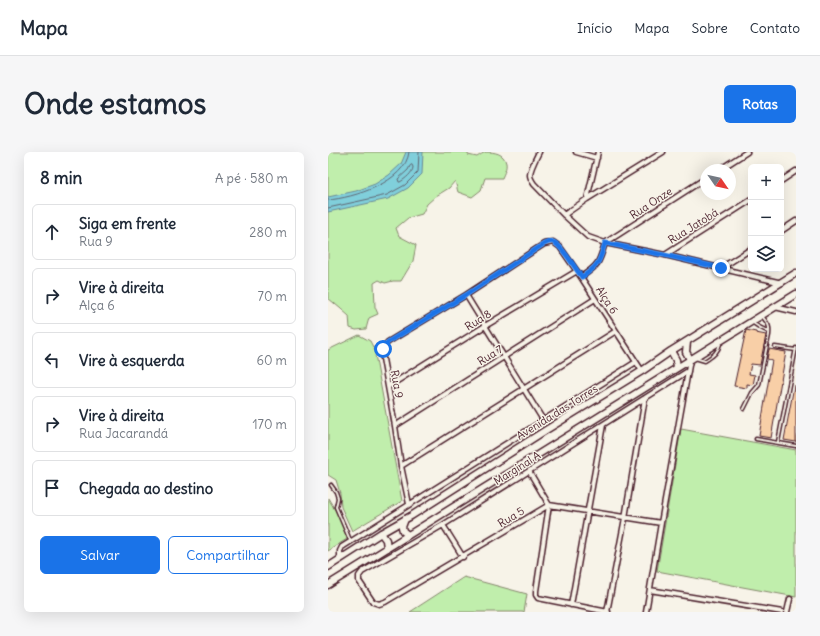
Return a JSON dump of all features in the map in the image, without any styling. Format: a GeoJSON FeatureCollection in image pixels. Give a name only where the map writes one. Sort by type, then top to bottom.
{"type":"FeatureCollection","features":[{"type":"Feature","properties":{"kind":"main road","name":"Avenida das Torres"},"geometry":{"type":"LineString","coordinates":[[328,567],[796,274]]}},
{"type":"Feature","properties":{"kind":"main road"},"geometry":{"type":"LineString","coordinates":[[328,585],[796,294]]}},
{"type":"Feature","properties":{"kind":"main road"},"geometry":{"type":"LineString","coordinates":[[687,342],[686,352],[691,358]]}},
{"type":"Feature","properties":{"kind":"main road"},"geometry":{"type":"LineString","coordinates":[[671,351],[676,360],[677,367]]}},
{"type":"Feature","properties":{"kind":"main road"},"geometry":{"type":"LineString","coordinates":[[405,519],[402,527],[408,535]]}},
{"type":"Feature","properties":{"kind":"main road"},"geometry":{"type":"LineString","coordinates":[[381,533],[384,537],[387,548]]}},
{"type":"Feature","properties":{"kind":"street"},"geometry":{"type":"LineString","coordinates":[[539,152],[531,171],[531,180],[564,215],[588,237],[605,243],[664,255],[782,283]]}},
{"type":"Feature","properties":{"kind":"street"},"geometry":{"type":"LineString","coordinates":[[576,152],[597,158]]}},
{"type":"Feature","properties":{"kind":"street"},"geometry":{"type":"LineString","coordinates":[[587,199],[598,152]]}},
{"type":"Feature","properties":{"kind":"street"},"geometry":{"type":"LineString","coordinates":[[564,215],[663,152]]}},
{"type":"Feature","properties":{"kind":"street"},"geometry":{"type":"LineString","coordinates":[[728,164],[747,152]]}},
{"type":"Feature","properties":{"kind":"street"},"geometry":{"type":"LineString","coordinates":[[784,179],[796,171]]}},
{"type":"Feature","properties":{"kind":"street","name":"Rua Onze"},"geometry":{"type":"LineString","coordinates":[[605,243],[700,182]]}},
{"type":"Feature","properties":{"kind":"street","name":"Rua Jatobá"},"geometry":{"type":"LineString","coordinates":[[664,255],[748,202]]}},
{"type":"Feature","properties":{"kind":"street"},"geometry":{"type":"LineString","coordinates":[[784,229],[796,221]]}},
{"type":"Feature","properties":{"kind":"street","name":"Alça 6"},"geometry":{"type":"LineString","coordinates":[[553,242],[560,247],[582,277],[642,371]]}},
{"type":"Feature","properties":{"kind":"street","name":"Rua 9"},"geometry":{"type":"LineString","coordinates":[[409,504],[382,353],[385,345],[466,295],[544,244],[553,242]]}},
{"type":"Feature","properties":{"kind":"street"},"geometry":{"type":"LineString","coordinates":[[582,277],[599,262],[605,243]]}},
{"type":"Feature","properties":{"kind":"street"},"geometry":{"type":"LineString","coordinates":[[721,268],[748,251]]}},
{"type":"Feature","properties":{"kind":"street","name":"Rua 8"},"geometry":{"type":"LineString","coordinates":[[388,386],[577,271]]}},
{"type":"Feature","properties":{"kind":"street"},"geometry":{"type":"LineString","coordinates":[[466,295],[543,420]]}},
{"type":"Feature","properties":{"kind":"street","name":"Rua 7"},"geometry":{"type":"LineString","coordinates":[[395,426],[595,299]]}},
{"type":"Feature","properties":{"kind":"street"},"geometry":{"type":"LineString","coordinates":[[775,307],[796,312]]}},
{"type":"Feature","properties":{"kind":"street"},"geometry":{"type":"LineString","coordinates":[[401,466],[616,331]]}},
{"type":"Feature","properties":{"kind":"street"},"geometry":{"type":"LineString","coordinates":[[646,612],[691,358]]}},
{"type":"Feature","properties":{"kind":"street"},"geometry":{"type":"LineString","coordinates":[[340,560],[340,552],[342,547],[636,362]]}},
{"type":"Feature","properties":{"kind":"street","name":"Marginal A"},"geometry":{"type":"LineString","coordinates":[[385,602],[379,604],[372,602],[358,581],[362,572],[443,525],[688,371]]}},
{"type":"Feature","properties":{"kind":"street"},"geometry":{"type":"LineString","coordinates":[[529,471],[550,505],[536,595],[538,598],[608,612],[646,398]]}},
{"type":"Feature","properties":{"kind":"street"},"geometry":{"type":"LineString","coordinates":[[571,605],[603,425]]}},
{"type":"Feature","properties":{"kind":"street"},"geometry":{"type":"LineString","coordinates":[[550,505],[661,523]]}},
{"type":"Feature","properties":{"kind":"street","name":"Rua 5"},"geometry":{"type":"LineString","coordinates":[[385,602],[550,505]]}},
{"type":"Feature","properties":{"kind":"street"},"geometry":{"type":"LineString","coordinates":[[443,525],[463,557]]}},
{"type":"Feature","properties":{"kind":"street"},"geometry":{"type":"LineString","coordinates":[[650,590],[782,612]]}},
{"type":"Feature","properties":{"kind":"street"},"geometry":{"type":"LineString","coordinates":[[787,612],[790,599]]}},
{"type":"Feature","properties":{"kind":"lane"},"geometry":{"type":"LineString","coordinates":[[744,409],[752,393],[759,385],[769,332],[769,324],[762,315]]}},
{"type":"Feature","properties":{"kind":"lane"},"geometry":{"type":"LineString","coordinates":[[752,322],[758,327],[769,332]]}},
{"type":"Feature","properties":{"kind":"lane"},"geometry":{"type":"LineString","coordinates":[[775,347],[796,349],[778,442]]}},
{"type":"Feature","properties":{"kind":"lane"},"geometry":{"type":"LineString","coordinates":[[756,439],[796,446]]}},
{"type":"Feature","properties":{"kind":"lane"},"geometry":{"type":"LineString","coordinates":[[330,485],[336,492],[338,498],[336,507],[351,542]]}},
{"type":"Feature","properties":{"kind":"green space"},"geometry":{"type":"Polygon","coordinates":[[[328,152],[468,152],[468,155],[477,157],[485,152],[489,152],[501,155],[506,163],[506,169],[502,178],[485,178],[481,190],[472,197],[458,192],[455,181],[449,188],[427,204],[422,214],[408,218],[396,228],[399,236],[416,245],[413,261],[401,281],[385,283],[379,280],[374,283],[375,307],[378,314],[369,318],[366,329],[356,330],[350,328],[349,316],[328,298],[328,152]]]}},
{"type":"Feature","properties":{"kind":"green space"},"geometry":{"type":"Polygon","coordinates":[[[359,335],[370,341],[374,349],[402,501],[352,531],[341,507],[340,493],[336,480],[328,475],[328,350],[359,335]]]}},
{"type":"Feature","properties":{"kind":"green space"},"geometry":{"type":"Polygon","coordinates":[[[681,429],[796,450],[796,597],[657,571],[681,429]]]}},
{"type":"Feature","properties":{"kind":"green space"},"geometry":{"type":"Polygon","coordinates":[[[328,498],[349,533],[347,539],[328,551],[328,498]]]}},
{"type":"Feature","properties":{"kind":"green space"},"geometry":{"type":"Polygon","coordinates":[[[464,577],[527,594],[524,612],[410,612],[464,577]]]}},
{"type":"Feature","properties":{"kind":"water"},"geometry":{"type":"Polygon","coordinates":[[[406,152],[423,152],[422,174],[408,188],[388,199],[328,212],[328,197],[356,191],[375,184],[389,175],[401,164],[406,152]]]}},
{"type":"Feature","properties":{"kind":"building"},"geometry":{"type":"Polygon","coordinates":[[[746,330],[766,335],[760,365],[751,364],[749,374],[755,375],[753,385],[747,384],[747,388],[734,386],[746,330]]]}},
{"type":"Feature","properties":{"kind":"building"},"geometry":{"type":"Polygon","coordinates":[[[769,349],[786,352],[771,438],[759,436],[772,360],[767,359],[769,349]]]}},
{"type":"Feature","properties":{"kind":"building"},"geometry":{"type":"Polygon","coordinates":[[[794,386],[796,386],[796,442],[784,440],[794,386]]]}},
{"type":"Feature","properties":{"kind":"route"},"geometry":{"type":"LineString","coordinates":[[383,349],[388,342],[466,295],[549,242],[553,242],[560,247],[582,277],[599,262],[605,243],[721,268]]}}]}
